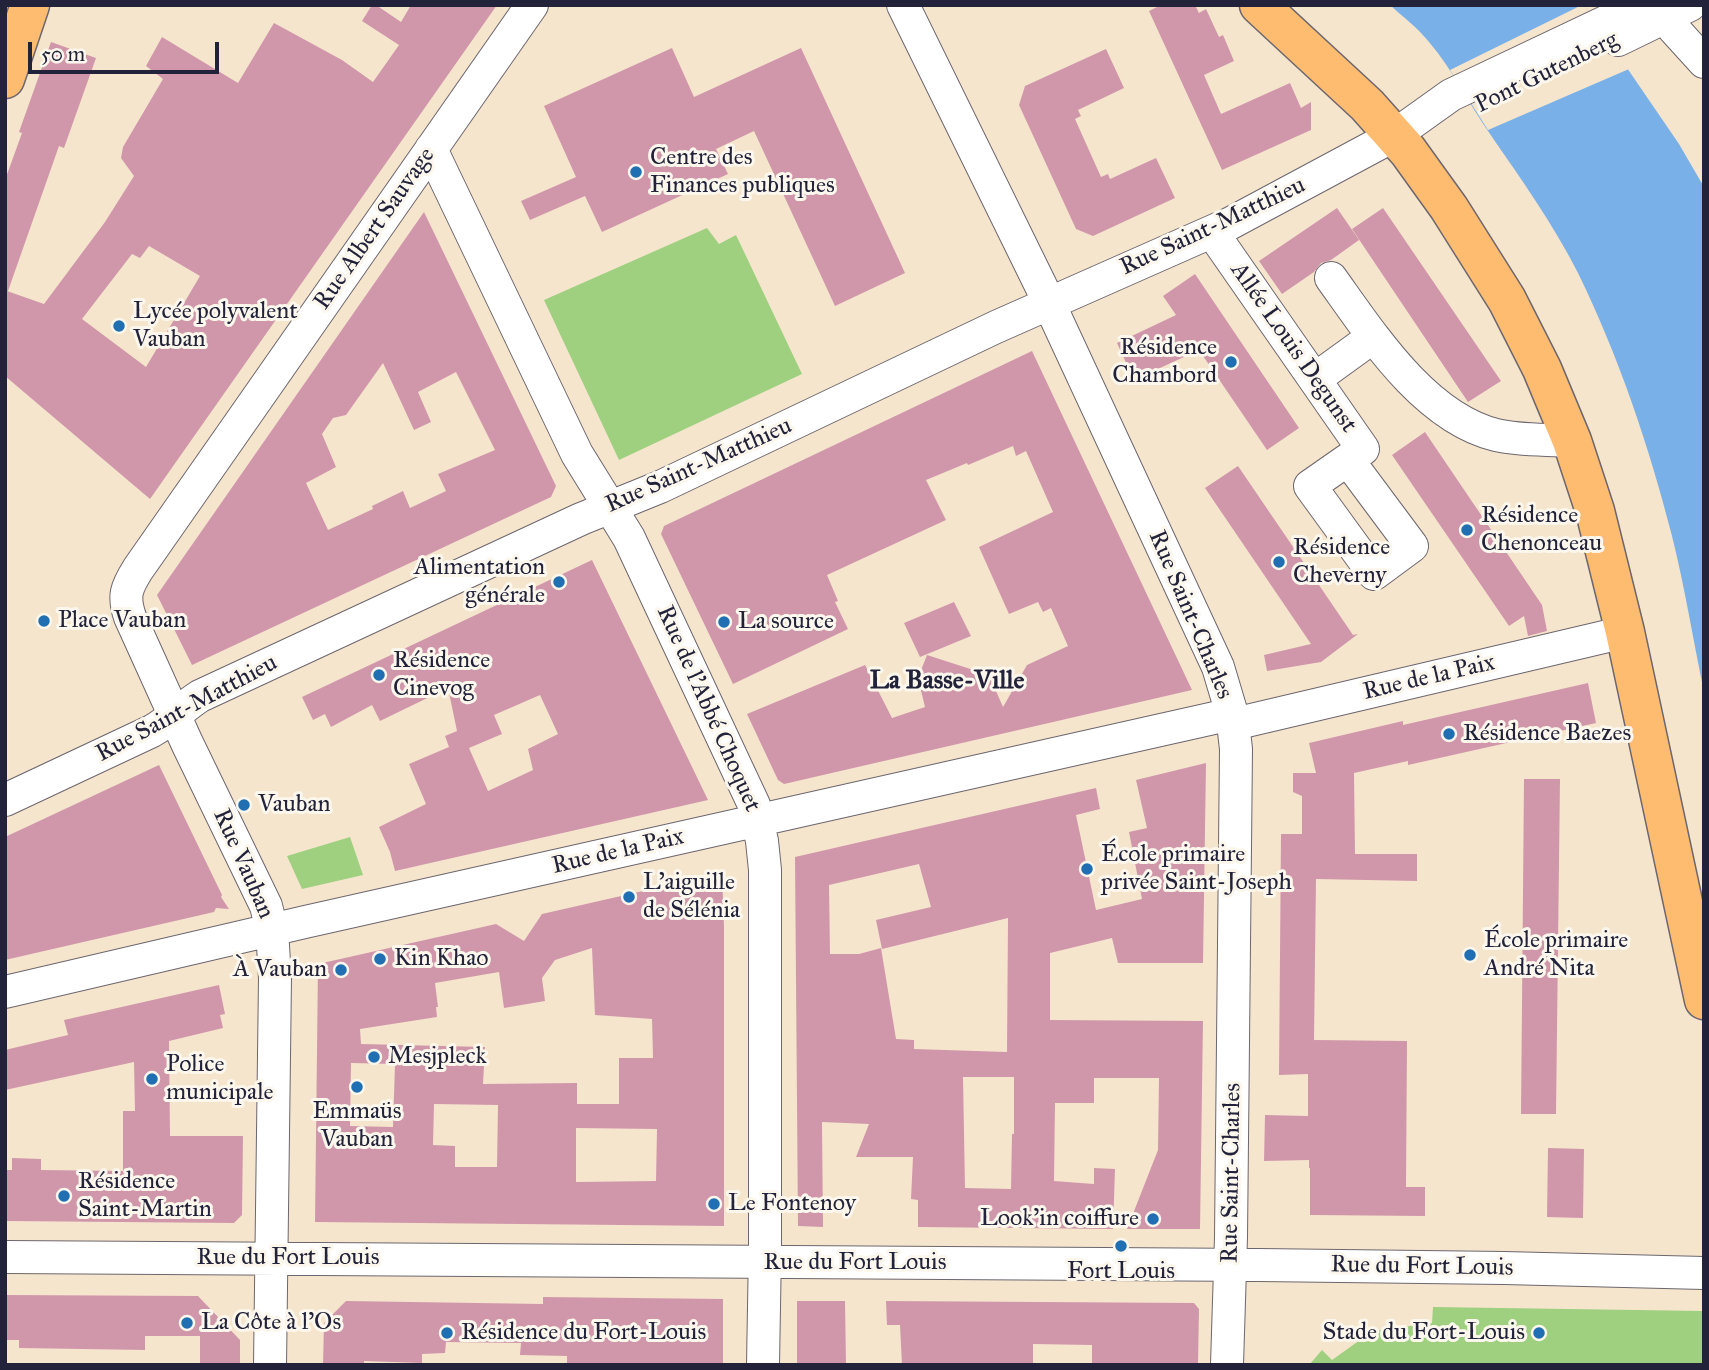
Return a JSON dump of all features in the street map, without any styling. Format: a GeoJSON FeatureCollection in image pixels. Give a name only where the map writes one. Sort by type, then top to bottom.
{"type":"FeatureCollection","features":[{"type":"Feature","properties":{"kind":"main road"},"geometry":{"type":"LineString","coordinates":[[5,79],[30,5]]}},
{"type":"Feature","properties":{"kind":"main road"},"geometry":{"type":"LineString","coordinates":[[1259,5],[1367,105],[1395,135],[1449,208],[1507,300],[1531,344],[1572,440],[1595,511],[1625,632],[1704,1000]]}},
{"type":"Feature","properties":{"kind":"street","name":"Rue Albert Sauvage"},"geometry":{"type":"LineString","coordinates":[[126,593],[138,569],[532,5]]}},
{"type":"Feature","properties":{"kind":"street","name":"Rue Saint-Charles"},"geometry":{"type":"LineString","coordinates":[[903,5],[1048,303],[1218,667],[1233,719],[1236,749],[1227,1365]]}},
{"type":"Feature","properties":{"kind":"street"},"geometry":{"type":"LineString","coordinates":[[1655,11],[1704,62]]}},
{"type":"Feature","properties":{"kind":"street","name":"Pont Gutenberg"},"geometry":{"type":"LineString","coordinates":[[1444,111],[1655,11]]}},
{"type":"Feature","properties":{"kind":"street","name":"Rue Saint-Matthieu"},"geometry":{"type":"LineString","coordinates":[[5,800],[152,731],[200,696],[580,519],[680,478],[1048,303],[1245,217],[1444,111]]}},
{"type":"Feature","properties":{"kind":"street","name":"Rue de l'Abbé Choquet"},"geometry":{"type":"LineString","coordinates":[[431,149],[578,454],[635,550],[754,805],[765,870],[762,1365]]}},
{"type":"Feature","properties":{"kind":"street","name":"Allée Louis Degunst"},"geometry":{"type":"LineString","coordinates":[[1212,232],[1363,449],[1348,460]]}},
{"type":"Feature","properties":{"kind":"street"},"geometry":{"type":"LineString","coordinates":[[1331,278],[1384,351],[1449,413],[1480,429],[1504,436],[1572,440]]}},
{"type":"Feature","properties":{"kind":"street"},"geometry":{"type":"LineString","coordinates":[[1315,379],[1373,337]]}},
{"type":"Feature","properties":{"kind":"street","name":"Rue Vauban"},"geometry":{"type":"LineString","coordinates":[[126,593],[130,617],[266,906],[272,930],[275,978],[270,1365]]}},
{"type":"Feature","properties":{"kind":"street","name":"Rue de la Paix"},"geometry":{"type":"LineString","coordinates":[[5,992],[758,821],[1625,632]]}},
{"type":"Feature","properties":{"kind":"street","name":"Rue du Fort Louis"},"geometry":{"type":"LineString","coordinates":[[5,1256],[1230,1265],[1704,1273]]}},
{"type":"Feature","properties":{"kind":"green space"},"geometry":{"type":"Polygon","coordinates":[[[707,228],[719,244],[736,235],[802,374],[619,460],[544,300],[707,228]]]}},
{"type":"Feature","properties":{"kind":"green space"},"geometry":{"type":"Polygon","coordinates":[[[350,837],[363,875],[302,889],[287,856],[350,837]]]}},
{"type":"Feature","properties":{"kind":"green space","name":"Stade du Fort-Louis"},"geometry":{"type":"Polygon","coordinates":[[[1433,1307],[1704,1311],[1704,1365],[1309,1365],[1322,1350],[1332,1360],[1360,1340],[1380,1330],[1432,1323],[1433,1307]]]}},
{"type":"Feature","properties":{"kind":"water"},"geometry":{"type":"Polygon","coordinates":[[[1390,5],[1584,5],[1679,144],[1704,187],[1704,692],[1681,575],[1663,502],[1632,402],[1593,305],[1547,219],[1446,64],[1420,32],[1390,5]]]}},
{"type":"Feature","properties":{"kind":"pier"},"geometry":{"type":"Polygon","coordinates":[[[1582,5],[1629,69],[1488,130],[1450,70],[1582,5]]]}},
{"type":"Feature","properties":{"kind":"building"},"geometry":{"type":"Polygon","coordinates":[[[372,5],[401,22],[411,5],[497,5],[150,499],[5,376],[5,180],[51,42],[96,58],[64,148],[59,146],[7,291],[44,304],[105,222],[134,176],[121,158],[123,147],[163,79],[146,66],[162,37],[238,83],[274,23],[342,60],[373,82],[399,45],[362,21],[372,5]],[[149,246],[140,258],[132,254],[82,319],[146,367],[200,276],[149,246]]]}},
{"type":"Feature","properties":{"kind":"building"},"geometry":{"type":"Polygon","coordinates":[[[1161,5],[1195,5],[1199,13],[1206,9],[1219,37],[1223,35],[1234,61],[1204,75],[1221,114],[1290,83],[1301,108],[1311,102],[1311,130],[1222,170],[1149,11],[1161,5]]]}},
{"type":"Feature","properties":{"kind":"building","name":"Centre des Finances publiques"},"geometry":{"type":"Polygon","coordinates":[[[672,48],[694,97],[801,48],[905,273],[835,306],[754,131],[716,149],[728,174],[602,232],[585,196],[530,220],[521,201],[576,177],[544,106],[672,48]]]}},
{"type":"Feature","properties":{"kind":"building"},"geometry":{"type":"Polygon","coordinates":[[[1106,49],[1124,88],[1078,110],[1081,116],[1075,119],[1101,177],[1108,174],[1110,179],[1156,158],[1175,198],[1093,236],[1076,229],[1019,105],[1025,86],[1106,49]]]}},
{"type":"Feature","properties":{"kind":"building"},"geometry":{"type":"Polygon","coordinates":[[[1337,208],[1359,240],[1331,260],[1321,263],[1314,272],[1282,294],[1259,261],[1337,208]]]}},
{"type":"Feature","properties":{"kind":"building"},"geometry":{"type":"Polygon","coordinates":[[[1383,208],[1501,381],[1468,402],[1352,229],[1383,208]]]}},
{"type":"Feature","properties":{"kind":"building"},"geometry":{"type":"Polygon","coordinates":[[[424,212],[556,486],[551,497],[192,665],[157,595],[424,212]],[[383,363],[346,415],[333,418],[322,434],[336,467],[306,483],[328,530],[373,509],[372,506],[403,491],[410,508],[446,491],[438,474],[495,450],[456,372],[418,392],[431,422],[414,430],[383,363]]]}},
{"type":"Feature","properties":{"kind":"building","name":"Résidence Chambord"},"geometry":{"type":"Polygon","coordinates":[[[1195,274],[1299,428],[1267,450],[1199,350],[1134,380],[1117,343],[1176,315],[1163,296],[1195,274]]]}},
{"type":"Feature","properties":{"kind":"building"},"geometry":{"type":"Polygon","coordinates":[[[1032,351],[1192,690],[784,784],[778,780],[747,714],[865,665],[892,718],[925,707],[918,678],[927,655],[989,675],[1003,707],[1027,665],[1068,646],[1051,608],[1043,612],[1038,602],[1009,614],[979,547],[1053,512],[1026,451],[1016,456],[1013,446],[926,480],[946,520],[827,575],[838,601],[835,602],[848,629],[733,684],[661,534],[664,526],[1032,351]]]}},
{"type":"Feature","properties":{"kind":"building","name":"Résidence Chenonceau"},"geometry":{"type":"Polygon","coordinates":[[[1425,432],[1542,605],[1547,631],[1528,636],[1524,616],[1509,626],[1392,455],[1425,432]]]}},
{"type":"Feature","properties":{"kind":"building","name":"Résidence Cheverny"},"geometry":{"type":"Polygon","coordinates":[[[1238,466],[1353,635],[1358,634],[1321,662],[1267,671],[1264,655],[1311,644],[1205,488],[1238,466]]]}},
{"type":"Feature","properties":{"kind":"building"},"geometry":{"type":"Polygon","coordinates":[[[592,560],[708,800],[395,871],[379,827],[426,804],[409,764],[449,747],[445,736],[457,731],[448,688],[380,721],[372,705],[331,727],[325,714],[313,720],[302,697],[592,560]],[[540,695],[494,715],[502,734],[469,748],[488,791],[533,770],[528,749],[558,734],[540,695]]]}},
{"type":"Feature","properties":{"kind":"building"},"geometry":{"type":"Polygon","coordinates":[[[954,602],[971,636],[920,657],[904,623],[954,602]]]}},
{"type":"Feature","properties":{"kind":"building"},"geometry":{"type":"Polygon","coordinates":[[[1588,683],[1596,723],[1408,765],[1408,761],[1354,773],[1355,854],[1417,854],[1417,881],[1316,879],[1314,1040],[1407,1041],[1406,1187],[1425,1187],[1425,1216],[1310,1215],[1309,1160],[1264,1161],[1265,1115],[1308,1116],[1308,1074],[1279,1075],[1281,834],[1302,834],[1302,796],[1293,792],[1293,773],[1316,773],[1309,743],[1403,721],[1403,725],[1588,683]]]}},
{"type":"Feature","properties":{"kind":"building"},"geometry":{"type":"Polygon","coordinates":[[[1206,763],[1203,963],[1118,963],[1112,938],[1050,953],[1050,1020],[1203,1021],[1200,1229],[1127,1229],[1158,1150],[1159,1078],[1094,1078],[1094,1103],[1055,1103],[1054,1181],[1094,1184],[1094,1168],[1115,1169],[1113,1229],[918,1227],[918,1200],[911,1199],[913,1157],[856,1157],[869,1124],[822,1122],[823,1227],[798,1226],[795,857],[1096,788],[1100,809],[1076,815],[1096,910],[1142,899],[1129,832],[1147,828],[1136,780],[1206,763]],[[919,864],[829,885],[830,954],[859,954],[881,948],[896,1039],[914,1040],[914,1049],[1007,1052],[1008,918],[882,949],[876,920],[931,907],[919,864]],[[963,1077],[965,1188],[1011,1189],[1014,1077],[963,1077]]]}},
{"type":"Feature","properties":{"kind":"building"},"geometry":{"type":"Polygon","coordinates":[[[159,765],[229,909],[216,908],[214,912],[5,960],[5,837],[159,765]]]}},
{"type":"Feature","properties":{"kind":"building"},"geometry":{"type":"Polygon","coordinates":[[[1524,779],[1560,779],[1556,1114],[1521,1114],[1524,779]]]}},
{"type":"Feature","properties":{"kind":"building"},"geometry":{"type":"Polygon","coordinates":[[[722,873],[724,1226],[315,1222],[318,964],[496,924],[524,941],[542,914],[722,873]],[[592,948],[555,960],[542,978],[545,1001],[504,1008],[499,972],[435,983],[437,1017],[360,1029],[361,1044],[485,1047],[483,1084],[577,1083],[577,1104],[619,1104],[619,1058],[653,1058],[652,1019],[595,1015],[592,948]],[[351,1063],[350,1126],[393,1127],[395,1064],[351,1063]],[[434,1104],[433,1145],[455,1146],[455,1167],[497,1167],[498,1105],[434,1104]],[[576,1128],[576,1182],[656,1181],[657,1129],[576,1128]]]}},
{"type":"Feature","properties":{"kind":"building"},"geometry":{"type":"Polygon","coordinates":[[[219,985],[225,1014],[220,1015],[223,1028],[169,1041],[170,1136],[243,1136],[242,1215],[234,1223],[5,1221],[5,1170],[12,1170],[12,1158],[41,1159],[41,1170],[123,1171],[123,1111],[135,1111],[134,1062],[5,1090],[5,1050],[68,1035],[64,1020],[219,985]]]}},
{"type":"Feature","properties":{"kind":"building"},"geometry":{"type":"Polygon","coordinates":[[[1548,1148],[1584,1149],[1583,1218],[1547,1217],[1548,1148]]]}},
{"type":"Feature","properties":{"kind":"building"},"geometry":{"type":"Polygon","coordinates":[[[5,1295],[198,1296],[240,1340],[240,1365],[200,1365],[200,1336],[145,1336],[145,1350],[19,1348],[19,1340],[5,1340],[5,1295]]]}},
{"type":"Feature","properties":{"kind":"building"},"geometry":{"type":"Polygon","coordinates":[[[543,1297],[723,1299],[723,1365],[567,1365],[567,1356],[520,1355],[521,1343],[446,1342],[445,1353],[422,1354],[422,1363],[364,1361],[364,1365],[323,1365],[324,1323],[346,1301],[543,1304],[543,1297]]]}},
{"type":"Feature","properties":{"kind":"building"},"geometry":{"type":"Polygon","coordinates":[[[797,1301],[845,1301],[846,1365],[797,1365],[797,1301]]]}},
{"type":"Feature","properties":{"kind":"building"},"geometry":{"type":"Polygon","coordinates":[[[886,1301],[1194,1303],[1199,1309],[1198,1365],[1092,1365],[1092,1345],[1033,1344],[1033,1365],[902,1365],[900,1325],[887,1325],[886,1301]]]}},
{"type":"Feature","properties":{"kind":"place","name":"Centre des Finances publiques"},"geometry":{"type":"Point","coordinates":[636,172]}},
{"type":"Feature","properties":{"kind":"place","name":"Lycée polyvalent Vauban"},"geometry":{"type":"Point","coordinates":[119,326]}},
{"type":"Feature","properties":{"kind":"place","name":"Résidence Chambord"},"geometry":{"type":"Point","coordinates":[1231,362]}},
{"type":"Feature","properties":{"kind":"place","name":"Résidence Chenonceau"},"geometry":{"type":"Point","coordinates":[1467,530]}},
{"type":"Feature","properties":{"kind":"place","name":"Résidence Cheverny"},"geometry":{"type":"Point","coordinates":[1279,562]}},
{"type":"Feature","properties":{"kind":"place","name":"Alimentation générale"},"geometry":{"type":"Point","coordinates":[559,582]}},
{"type":"Feature","properties":{"kind":"place","name":"Place Vauban"},"geometry":{"type":"Point","coordinates":[44,621]}},
{"type":"Feature","properties":{"kind":"place","name":"La source"},"geometry":{"type":"Point","coordinates":[724,622]}},
{"type":"Feature","properties":{"kind":"place","name":"Résidence Cinevog"},"geometry":{"type":"Point","coordinates":[379,675]}},
{"type":"Feature","properties":{"kind":"place","name":"Résidence Baezes"},"geometry":{"type":"Point","coordinates":[1449,734]}},
{"type":"Feature","properties":{"kind":"place","name":"Vauban"},"geometry":{"type":"Point","coordinates":[244,805]}},
{"type":"Feature","properties":{"kind":"place","name":"École primaire privée Saint-Joseph"},"geometry":{"type":"Point","coordinates":[1087,869]}},
{"type":"Feature","properties":{"kind":"place","name":"L'aiguille de Sélénia"},"geometry":{"type":"Point","coordinates":[629,897]}},
{"type":"Feature","properties":{"kind":"place","name":"École primaire André Nita"},"geometry":{"type":"Point","coordinates":[1470,955]}},
{"type":"Feature","properties":{"kind":"place","name":"Kin Khao"},"geometry":{"type":"Point","coordinates":[380,959]}},
{"type":"Feature","properties":{"kind":"place","name":"À Vauban"},"geometry":{"type":"Point","coordinates":[341,970]}},
{"type":"Feature","properties":{"kind":"place","name":"Mesjpleck"},"geometry":{"type":"Point","coordinates":[374,1057]}},
{"type":"Feature","properties":{"kind":"place","name":"Police municipale"},"geometry":{"type":"Point","coordinates":[152,1079]}},
{"type":"Feature","properties":{"kind":"place","name":"Emmaüs Vauban"},"geometry":{"type":"Point","coordinates":[357,1087]}},
{"type":"Feature","properties":{"kind":"place","name":"Résidence Saint-Martin"},"geometry":{"type":"Point","coordinates":[64,1196]}},
{"type":"Feature","properties":{"kind":"place","name":"Le Fontenoy"},"geometry":{"type":"Point","coordinates":[714,1204]}},
{"type":"Feature","properties":{"kind":"place","name":"Look'in coiffure"},"geometry":{"type":"Point","coordinates":[1153,1219]}},
{"type":"Feature","properties":{"kind":"place","name":"Fort Louis"},"geometry":{"type":"Point","coordinates":[1121,1246]}},
{"type":"Feature","properties":{"kind":"place","name":"La Côte à l'Os"},"geometry":{"type":"Point","coordinates":[187,1323]}},
{"type":"Feature","properties":{"kind":"place","name":"Résidence du Fort-Louis"},"geometry":{"type":"Point","coordinates":[447,1333]}},
{"type":"Feature","properties":{"kind":"place","name":"Stade du Fort-Louis"},"geometry":{"type":"Point","coordinates":[1539,1333]}},
{"type":"Feature","properties":{"kind":"district","name":"La Basse-Ville"},"geometry":{"type":"Point","coordinates":[947,682]}}]}
